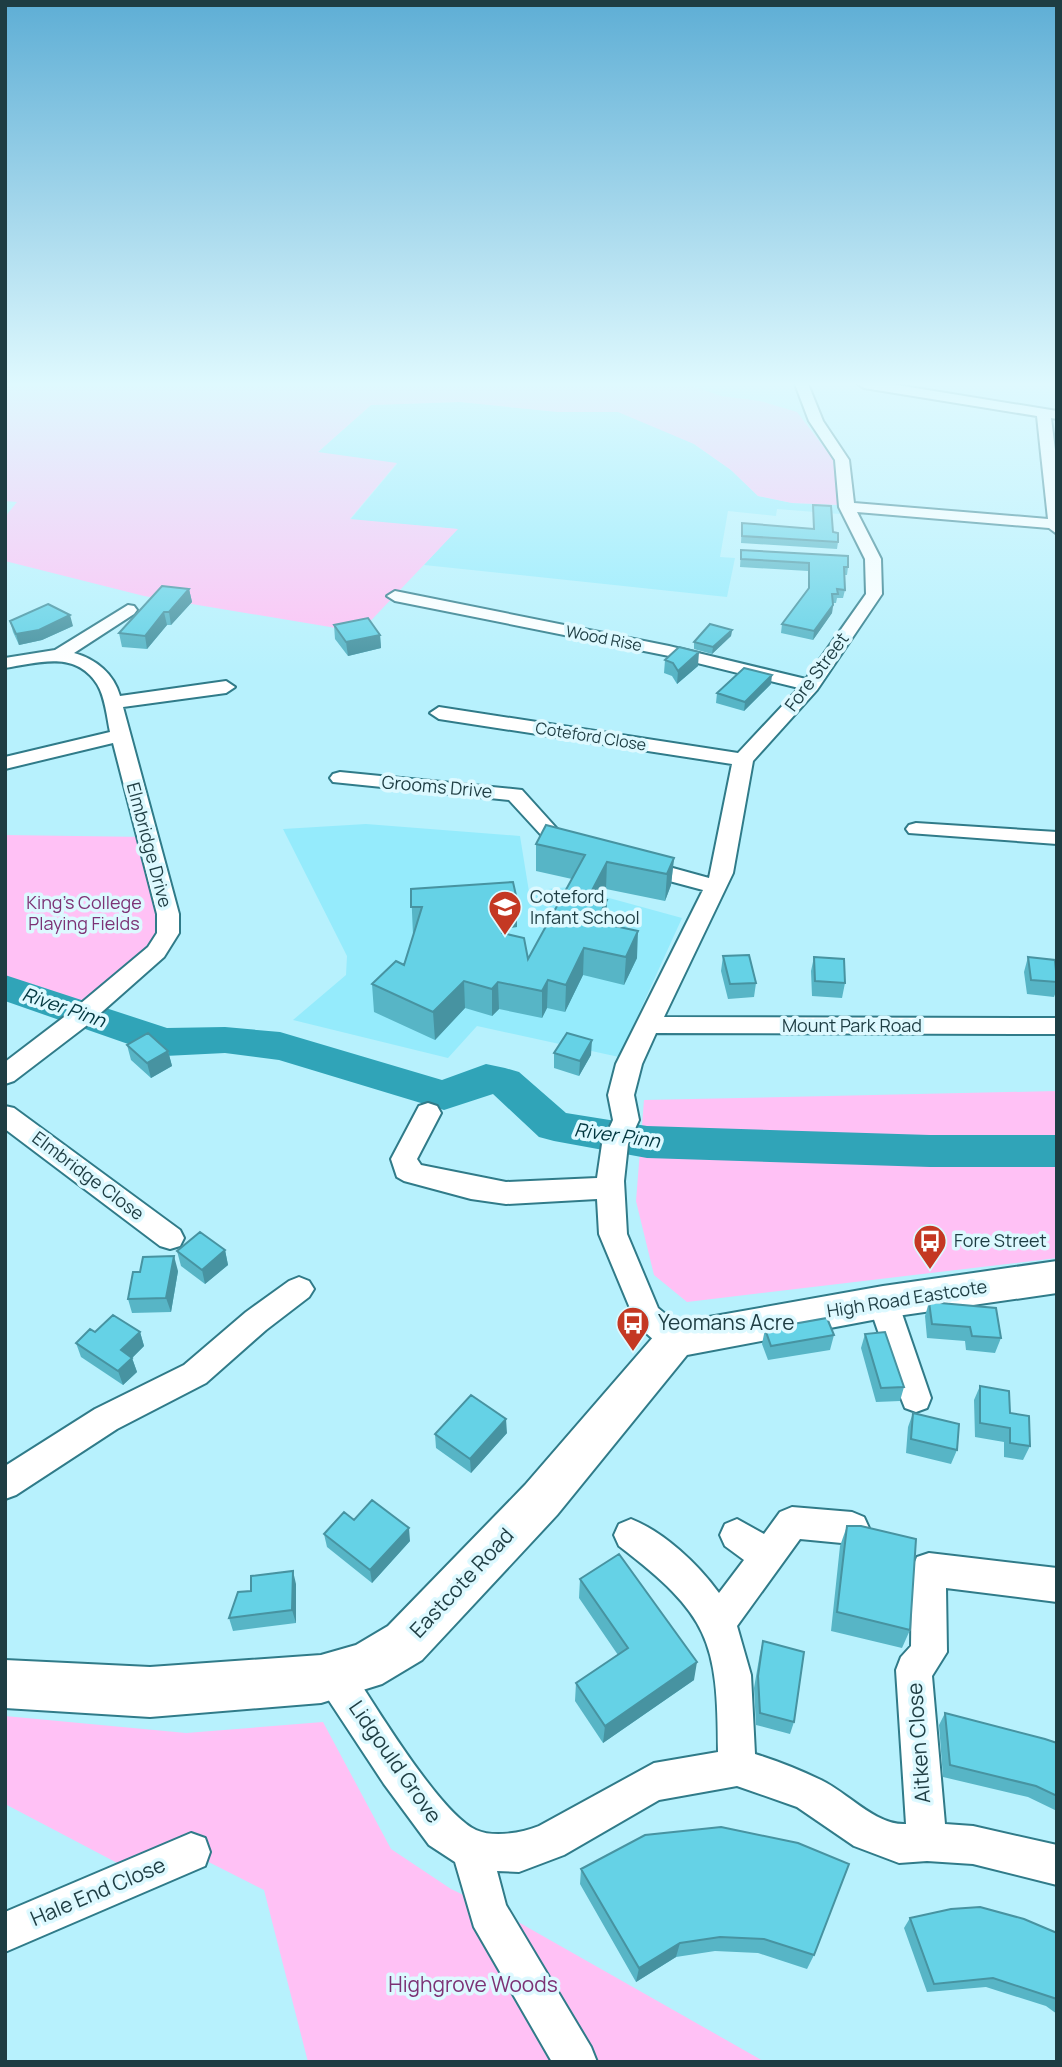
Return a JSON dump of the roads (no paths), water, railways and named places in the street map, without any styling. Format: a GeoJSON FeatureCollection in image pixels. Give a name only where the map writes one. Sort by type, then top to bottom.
{"type":"FeatureCollection","features":[{"type":"Feature","properties":{"kind":"main road","name":"High Road Eastcote"},"geometry":{"type":"LineString","coordinates":[[675,1340],[883,1302],[1057,1277]]}},
{"type":"Feature","properties":{"kind":"main road","name":"Eastcote Road"},"geometry":{"type":"LineString","coordinates":[[5,1684],[150,1692],[335,1677],[365,1667],[405,1643],[541,1500],[675,1340]]}},
{"type":"Feature","properties":{"kind":"street","name":"Fore Street"},"geometry":{"type":"LineString","coordinates":[[743,760],[811,686],[874,594],[866,559],[847,507],[844,480]]}},
{"type":"Feature","properties":{"kind":"street"},"geometry":{"type":"LineString","coordinates":[[847,507],[1056,526],[1054,480]]}},
{"type":"Feature","properties":{"kind":"street","name":"Wood Rise"},"geometry":{"type":"LineString","coordinates":[[395,596],[669,651],[811,686]]}},
{"type":"Feature","properties":{"kind":"street"},"geometry":{"type":"LineString","coordinates":[[5,663],[61,654],[128,610]]}},
{"type":"Feature","properties":{"kind":"street","name":"Elmbridge Drive"},"geometry":{"type":"LineString","coordinates":[[5,1075],[115,988],[156,952],[169,933],[168,914],[107,683],[84,662],[61,654]]}},
{"type":"Feature","properties":{"kind":"street"},"geometry":{"type":"LineString","coordinates":[[112,703],[226,687]]}},
{"type":"Feature","properties":{"kind":"street","name":"Coteford Close"},"geometry":{"type":"LineString","coordinates":[[439,713],[743,760]]}},
{"type":"Feature","properties":{"kind":"street"},"geometry":{"type":"LineString","coordinates":[[5,763],[120,737]]}},
{"type":"Feature","properties":{"kind":"street"},"geometry":{"type":"LineString","coordinates":[[675,1340],[647,1316],[613,1234],[610,1188],[615,1136],[629,1065],[722,873],[743,760]]}},
{"type":"Feature","properties":{"kind":"street","name":"Grooms Drive"},"geometry":{"type":"LineString","coordinates":[[340,778],[515,794],[561,845],[587,852]]}},
{"type":"Feature","properties":{"kind":"street"},"geometry":{"type":"LineString","coordinates":[[916,829],[1057,838]]}},
{"type":"Feature","properties":{"kind":"street"},"geometry":{"type":"LineString","coordinates":[[625,862],[715,887]]}},
{"type":"Feature","properties":{"kind":"street","name":"Mount Park Road"},"geometry":{"type":"LineString","coordinates":[[648,1025],[1057,1026]]}},
{"type":"Feature","properties":{"kind":"street"},"geometry":{"type":"LineString","coordinates":[[428,1113],[404,1158],[407,1170],[414,1174],[471,1188],[506,1193],[610,1188]]}},
{"type":"Feature","properties":{"kind":"street","name":"Elmbridge Close"},"geometry":{"type":"LineString","coordinates":[[5,1115],[170,1238]]}},
{"type":"Feature","properties":{"kind":"street"},"geometry":{"type":"LineString","coordinates":[[5,1484],[106,1419],[195,1374],[256,1321],[299,1289]]}},
{"type":"Feature","properties":{"kind":"street"},"geometry":{"type":"LineString","coordinates":[[883,1302],[916,1398]]}},
{"type":"Feature","properties":{"kind":"street"},"geometry":{"type":"LineString","coordinates":[[718,1623],[792,1523],[852,1528]]}},
{"type":"Feature","properties":{"kind":"street"},"geometry":{"type":"LineString","coordinates":[[631,1535],[676,1572],[701,1598],[718,1623],[733,1674],[737,1767]]}},
{"type":"Feature","properties":{"kind":"street"},"geometry":{"type":"LineString","coordinates":[[737,1535],[769,1557]]}},
{"type":"Feature","properties":{"kind":"street","name":"Aitken Close"},"geometry":{"type":"LineString","coordinates":[[927,1842],[914,1670],[929,1652],[929,1569],[1057,1585]]}},
{"type":"Feature","properties":{"kind":"street","name":"Lidgould Grove"},"geometry":{"type":"LineString","coordinates":[[335,1677],[397,1771],[443,1831],[472,1850]]}},
{"type":"Feature","properties":{"kind":"street"},"geometry":{"type":"LineString","coordinates":[[576,2062],[488,1913],[472,1850],[519,1853],[550,1841],[654,1782],[737,1767],[810,1794],[868,1832],[899,1844],[927,1842],[973,1845],[1057,1865]]}},
{"type":"Feature","properties":{"kind":"street","name":"Hale End Close"},"geometry":{"type":"LineString","coordinates":[[5,1932],[191,1852]]}},
{"type":"Feature","properties":{"kind":"waterway","name":"River Pinn"},"geometry":{"type":"LineString","coordinates":[[5,987],[165,1042],[225,1040],[280,1046],[444,1095],[486,1078],[505,1082],[554,1126],[647,1142],[930,1151],[1057,1151]]}},
{"type":"Feature","properties":{"kind":"place","name":"Coteford Infant School"},"geometry":{"type":"Point","coordinates":[505,937]}},
{"type":"Feature","properties":{"kind":"place","name":"Fore Street"},"geometry":{"type":"Point","coordinates":[930,1271]}},
{"type":"Feature","properties":{"kind":"place","name":"Yeomans Acre"},"geometry":{"type":"Point","coordinates":[633,1353]}},
{"type":"Feature","properties":{"kind":"park label","name":"King's College Playing Fields"},"geometry":{"type":"Point","coordinates":[84,913]}},
{"type":"Feature","properties":{"kind":"park label","name":"Highgrove Woods"},"geometry":{"type":"Point","coordinates":[473,1985]}}]}
